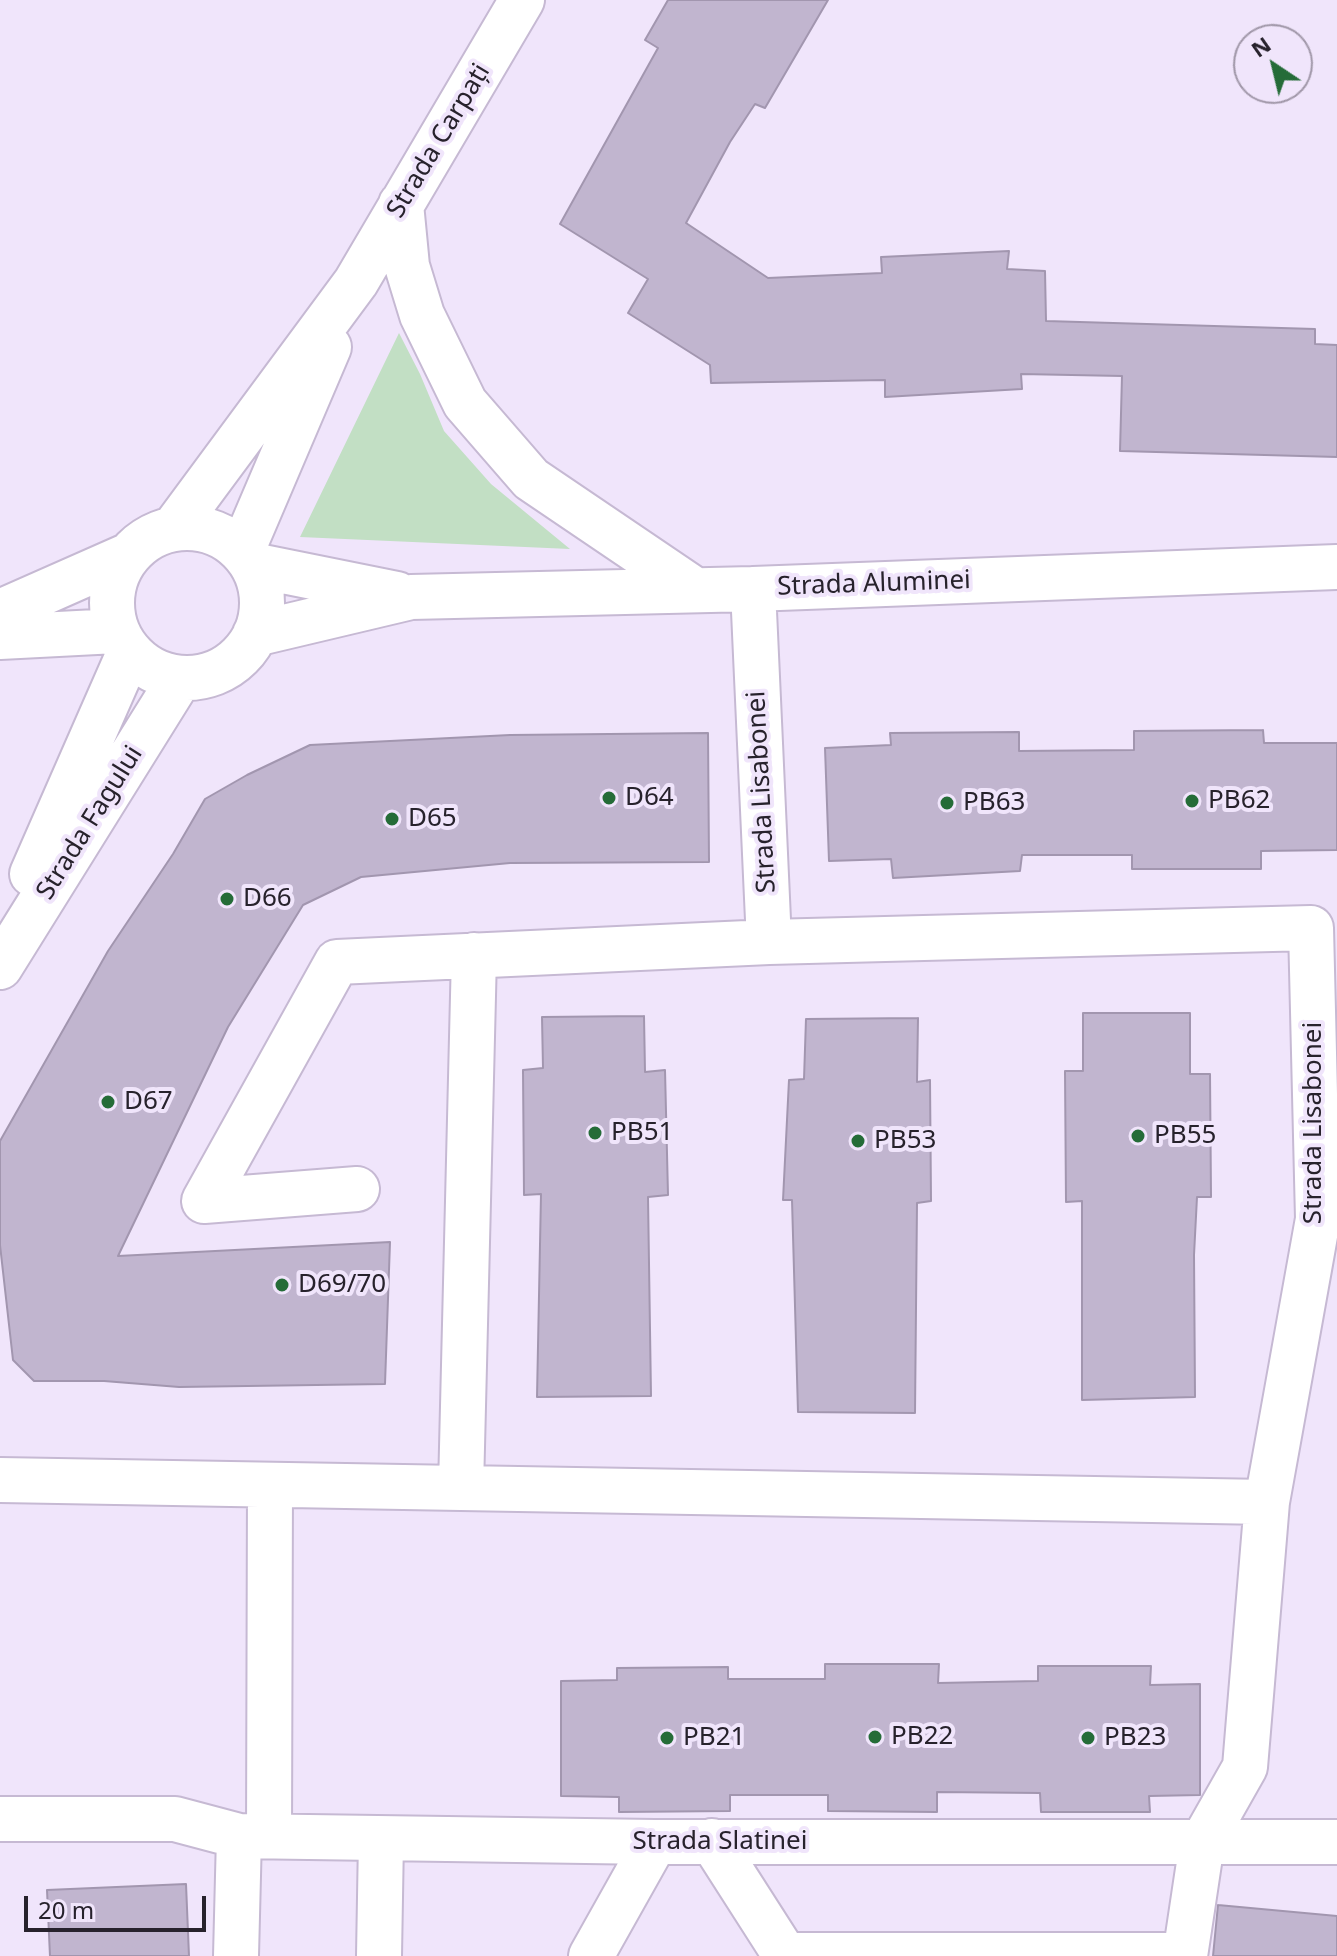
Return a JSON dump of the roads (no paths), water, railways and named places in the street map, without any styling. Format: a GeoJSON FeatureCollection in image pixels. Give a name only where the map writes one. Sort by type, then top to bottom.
{"type":"FeatureCollection","features":[{"type":"Feature","properties":{"kind":"street","name":"Strada Carpați"},"geometry":{"type":"LineString","coordinates":[[174,528],[356,282],[522,0]]}},
{"type":"Feature","properties":{"kind":"street"},"geometry":{"type":"LineString","coordinates":[[401,204],[407,266],[422,315],[465,403],[531,479],[695,590]]}},
{"type":"Feature","properties":{"kind":"street","name":"Strada Carpați"},"geometry":{"type":"LineString","coordinates":[[248,558],[356,282]]}},
{"type":"Feature","properties":{"kind":"street"},"geometry":{"type":"LineString","coordinates":[[0,612],[129,555],[142,543],[174,528],[199,529],[223,536],[248,558],[262,598],[255,634],[245,652],[230,665],[206,676],[180,678],[152,670],[123,642],[0,637]]}},
{"type":"Feature","properties":{"kind":"street","name":"Strada Fagului"},"geometry":{"type":"LineString","coordinates":[[0,945],[123,642],[111,612],[112,592],[118,572],[129,555]]}},
{"type":"Feature","properties":{"kind":"street","name":"Strada Aluminei"},"geometry":{"type":"LineString","coordinates":[[248,558],[411,597]]}},
{"type":"Feature","properties":{"kind":"street","name":"Strada Aluminei"},"geometry":{"type":"LineString","coordinates":[[255,634],[411,597],[753,589],[1337,567]]}},
{"type":"Feature","properties":{"kind":"street","name":"Strada Lisabonei"},"geometry":{"type":"LineString","coordinates":[[753,589],[769,942],[1311,928],[1328,1219],[1267,1502],[1245,1767],[1202,1843],[1185,1955]]}},
{"type":"Feature","properties":{"kind":"street","name":"Strada Fagului"},"geometry":{"type":"LineString","coordinates":[[0,967],[180,678]]}},
{"type":"Feature","properties":{"kind":"street"},"geometry":{"type":"LineString","coordinates":[[357,1189],[204,1201],[337,962],[769,942]]}},
{"type":"Feature","properties":{"kind":"street"},"geometry":{"type":"LineString","coordinates":[[461,1488],[474,955]]}},
{"type":"Feature","properties":{"kind":"street"},"geometry":{"type":"LineString","coordinates":[[0,1480],[1267,1502]]}},
{"type":"Feature","properties":{"kind":"street"},"geometry":{"type":"LineString","coordinates":[[236,1956],[254,1836],[270,1485]]}},
{"type":"Feature","properties":{"kind":"street","name":"Strada Slatinei"},"geometry":{"type":"LineString","coordinates":[[0,1819],[175,1819],[254,1836],[381,1839],[1337,1842]]}},
{"type":"Feature","properties":{"kind":"street"},"geometry":{"type":"LineString","coordinates":[[379,1956],[381,1839]]}},
{"type":"Feature","properties":{"kind":"street"},"geometry":{"type":"LineString","coordinates":[[712,1841],[785,1955],[1185,1955]]}},
{"type":"Feature","properties":{"kind":"street"},"geometry":{"type":"LineString","coordinates":[[591,1956],[655,1842]]}},
{"type":"Feature","properties":{"kind":"place","name":"D64"},"geometry":{"type":"Point","coordinates":[609,798]}},
{"type":"Feature","properties":{"kind":"place","name":"PB62"},"geometry":{"type":"Point","coordinates":[1192,801]}},
{"type":"Feature","properties":{"kind":"place","name":"PB63"},"geometry":{"type":"Point","coordinates":[947,803]}},
{"type":"Feature","properties":{"kind":"place","name":"D65"},"geometry":{"type":"Point","coordinates":[392,819]}},
{"type":"Feature","properties":{"kind":"place","name":"D66"},"geometry":{"type":"Point","coordinates":[227,899]}},
{"type":"Feature","properties":{"kind":"place","name":"D67"},"geometry":{"type":"Point","coordinates":[108,1102]}},
{"type":"Feature","properties":{"kind":"place","name":"PB51"},"geometry":{"type":"Point","coordinates":[595,1133]}},
{"type":"Feature","properties":{"kind":"place","name":"PB55"},"geometry":{"type":"Point","coordinates":[1138,1136]}},
{"type":"Feature","properties":{"kind":"place","name":"PB53"},"geometry":{"type":"Point","coordinates":[858,1141]}},
{"type":"Feature","properties":{"kind":"place","name":"D69/70"},"geometry":{"type":"Point","coordinates":[282,1285]}},
{"type":"Feature","properties":{"kind":"place","name":"PB22"},"geometry":{"type":"Point","coordinates":[875,1737]}},
{"type":"Feature","properties":{"kind":"place","name":"PB21"},"geometry":{"type":"Point","coordinates":[667,1738]}},
{"type":"Feature","properties":{"kind":"place","name":"PB23"},"geometry":{"type":"Point","coordinates":[1088,1738]}}]}
